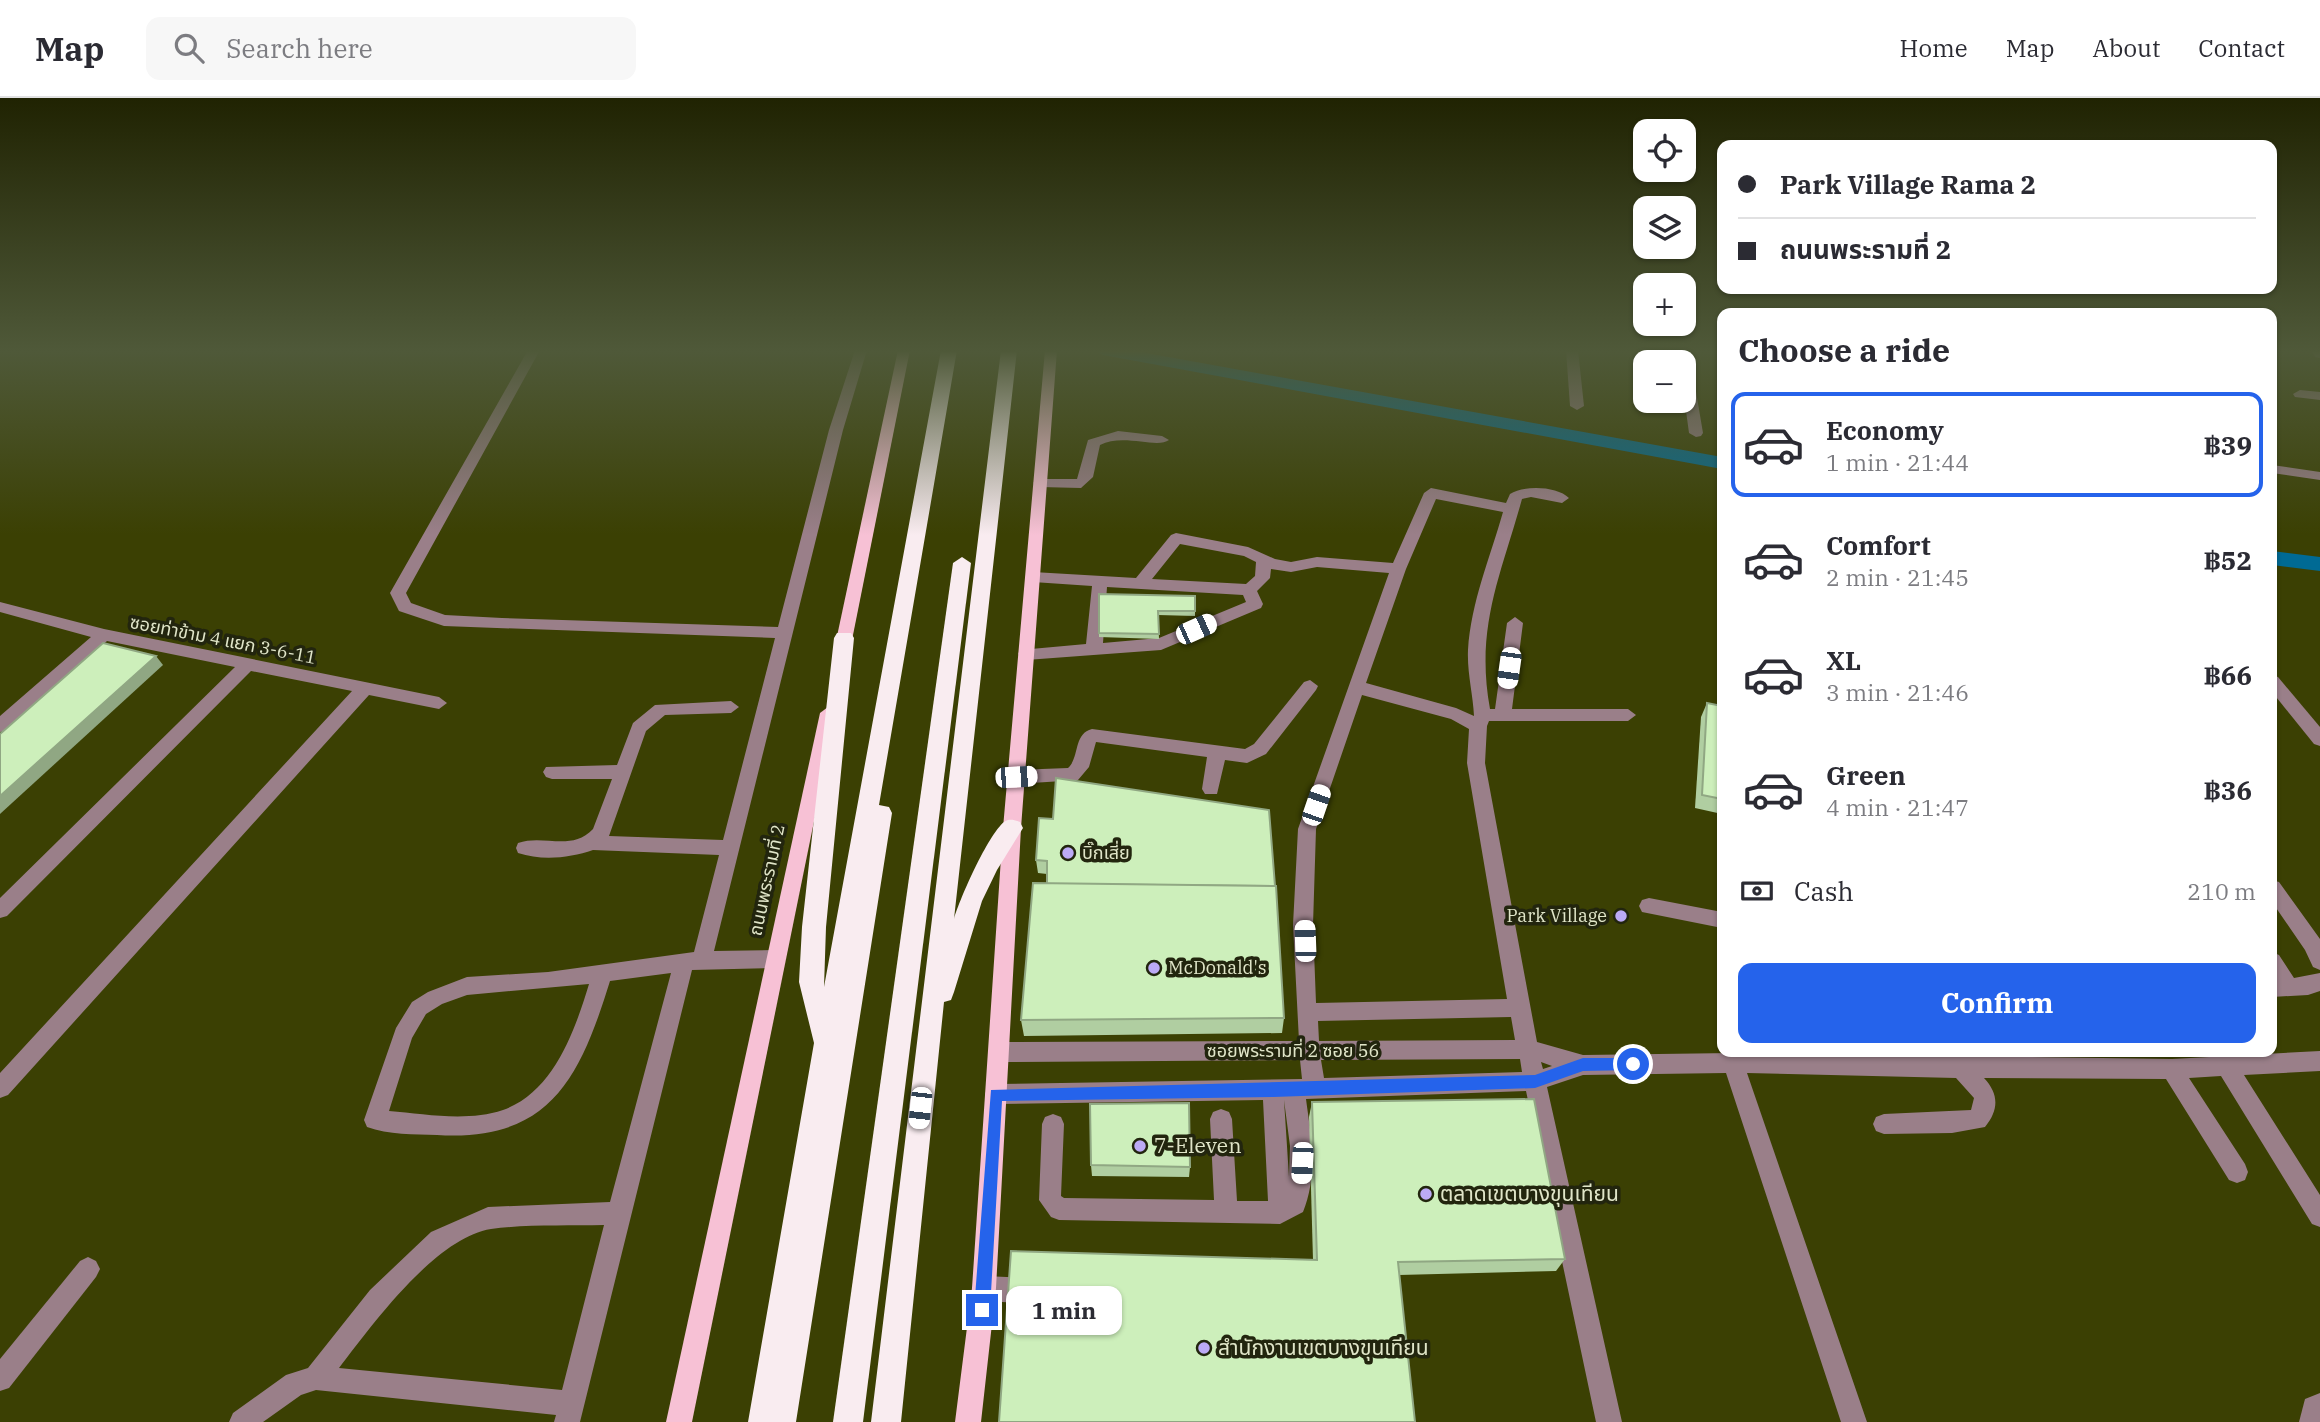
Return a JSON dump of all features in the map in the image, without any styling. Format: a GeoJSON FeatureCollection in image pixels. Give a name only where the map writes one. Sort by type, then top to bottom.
{"type":"FeatureCollection","features":[{"type":"Feature","properties":{"kind":"highway"},"geometry":{"type":"LineString","coordinates":[[763,1422],[938,412]]}},
{"type":"Feature","properties":{"kind":"highway"},"geometry":{"type":"LineString","coordinates":[[887,1422],[929,1029],[1001,412]]}},
{"type":"Feature","properties":{"kind":"highway"},"geometry":{"type":"LineString","coordinates":[[781,1422],[922,563]]}},
{"type":"Feature","properties":{"kind":"highway"},"geometry":{"type":"LineString","coordinates":[[848,1422],[962,563]]}},
{"type":"Feature","properties":{"kind":"highway"},"geometry":{"type":"LineString","coordinates":[[827,1049],[811,982],[814,927],[844,638]]}},
{"type":"Feature","properties":{"kind":"highway"},"geometry":{"type":"LineString","coordinates":[[929,1029],[971,901],[988,865],[1012,828]]}},
{"type":"Feature","properties":{"kind":"main road","name":"ถนนพระรามที่ 2"},"geometry":{"type":"LineString","coordinates":[[679,1422],[892,412]]}},
{"type":"Feature","properties":{"kind":"main road"},"geometry":{"type":"LineString","coordinates":[[968,1422],[984,1288],[1012,828],[1045,412]]}},
{"type":"Feature","properties":{"kind":"street"},"geometry":{"type":"LineString","coordinates":[[499,412],[398,593],[404,607],[444,620],[502,624],[785,633]]}},
{"type":"Feature","properties":{"kind":"street"},"geometry":{"type":"LineString","coordinates":[[242,1422],[295,1384],[316,1378],[570,1413],[618,1213],[693,961],[731,848],[842,412]]}},
{"type":"Feature","properties":{"kind":"street"},"geometry":{"type":"LineString","coordinates":[[1693,412],[1696,433]]}},
{"type":"Feature","properties":{"kind":"street"},"geometry":{"type":"LineString","coordinates":[[1040,483],[1082,483],[1089,475],[1093,443],[1105,436],[1117,434],[1162,440]]}},
{"type":"Feature","properties":{"kind":"street"},"geometry":{"type":"LineString","coordinates":[[2277,470],[2320,476]]}},
{"type":"Feature","properties":{"kind":"street"},"geometry":{"type":"LineString","coordinates":[[1054,1124],[1050,1200],[1059,1209],[1280,1213],[1295,1204],[1301,1185],[1302,1163],[1293,1089],[1309,1052],[1303,870],[1307,829],[1398,569],[1431,493],[1512,509]]}},
{"type":"Feature","properties":{"kind":"street"},"geometry":{"type":"LineString","coordinates":[[1562,498],[1519,493],[1515,497],[1480,617],[1476,651],[1481,720],[1476,763],[1518,1008],[1609,1422]]}},
{"type":"Feature","properties":{"kind":"street"},"geometry":{"type":"LineString","coordinates":[[1141,582],[1176,538],[1248,552],[1264,562],[1291,567],[1317,562],[1398,569]]}},
{"type":"Feature","properties":{"kind":"street"},"geometry":{"type":"LineString","coordinates":[[1033,577],[1249,590],[1262,578],[1264,562]]}},
{"type":"Feature","properties":{"kind":"street"},"geometry":{"type":"LineString","coordinates":[[1094,649],[1100,580]]}},
{"type":"Feature","properties":{"kind":"street"},"geometry":{"type":"LineString","coordinates":[[1026,654],[1161,644],[1255,604],[1249,590]]}},
{"type":"Feature","properties":{"kind":"street","name":"ซอยท่าข้าม 4 แยก 3-6-11"},"geometry":{"type":"LineString","coordinates":[[0,607],[104,635],[439,703]]}},
{"type":"Feature","properties":{"kind":"street"},"geometry":{"type":"LineString","coordinates":[[1503,714],[1515,623]]}},
{"type":"Feature","properties":{"kind":"street"},"geometry":{"type":"LineString","coordinates":[[1,725],[104,635]]}},
{"type":"Feature","properties":{"kind":"street"},"geometry":{"type":"LineString","coordinates":[[0,910],[248,664]]}},
{"type":"Feature","properties":{"kind":"street"},"geometry":{"type":"LineString","coordinates":[[1016,777],[1072,775],[1080,771],[1086,741],[1092,735],[1247,756],[1260,749],[1310,686]]}},
{"type":"Feature","properties":{"kind":"street"},"geometry":{"type":"LineString","coordinates":[[1357,687],[1481,720],[1503,714],[1628,715]]}},
{"type":"Feature","properties":{"kind":"street"},"geometry":{"type":"LineString","coordinates":[[2277,687],[2320,740]]}},
{"type":"Feature","properties":{"kind":"street"},"geometry":{"type":"LineString","coordinates":[[0,1088],[365,688]]}},
{"type":"Feature","properties":{"kind":"street"},"geometry":{"type":"LineString","coordinates":[[594,843],[601,833],[639,728],[654,713],[662,709],[731,707]]}},
{"type":"Feature","properties":{"kind":"street"},"geometry":{"type":"LineString","coordinates":[[1211,789],[1217,752]]}},
{"type":"Feature","properties":{"kind":"street"},"geometry":{"type":"LineString","coordinates":[[552,772],[623,772]]}},
{"type":"Feature","properties":{"kind":"street"},"geometry":{"type":"LineString","coordinates":[[525,848],[575,849],[594,843],[731,848]]}},
{"type":"Feature","properties":{"kind":"street"},"geometry":{"type":"LineString","coordinates":[[2277,895],[2313,945],[2320,961]]}},
{"type":"Feature","properties":{"kind":"street"},"geometry":{"type":"LineString","coordinates":[[1649,906],[1717,919]]}},
{"type":"Feature","properties":{"kind":"street"},"geometry":{"type":"LineString","coordinates":[[603,973],[584,1034],[572,1059],[533,1104],[511,1118],[478,1125],[375,1120],[403,1035],[419,1008],[435,998],[467,986],[548,981],[603,973],[693,961],[775,959]]}},
{"type":"Feature","properties":{"kind":"street"},"geometry":{"type":"LineString","coordinates":[[2280,988],[2308,986],[2320,982]]}},
{"type":"Feature","properties":{"kind":"street"},"geometry":{"type":"LineString","coordinates":[[1307,1012],[1518,1008]]}},
{"type":"Feature","properties":{"kind":"street","name":"ซอยพระรามที่ 2 ซอย 56"},"geometry":{"type":"LineString","coordinates":[[1000,1052],[1528,1049],[1583,1065],[1733,1063],[1761,1058],[1961,1068],[2172,1069],[2197,1060],[2227,1067],[2269,1057],[2320,1061]]}},
{"type":"Feature","properties":{"kind":"street"},"geometry":{"type":"LineString","coordinates":[[1733,1063],[1854,1422]]}},
{"type":"Feature","properties":{"kind":"street","name":"ซอยพระรามที่ 2 ซอย 56"},"geometry":{"type":"LineString","coordinates":[[996,1094],[1293,1089],[1535,1081],[1583,1065]]}},
{"type":"Feature","properties":{"kind":"street"},"geometry":{"type":"LineString","coordinates":[[2227,1067],[2320,1216]]}},
{"type":"Feature","properties":{"kind":"street"},"geometry":{"type":"LineString","coordinates":[[1884,1124],[1978,1120],[1985,1111],[1985,1094],[1961,1068]]}},
{"type":"Feature","properties":{"kind":"street"},"geometry":{"type":"LineString","coordinates":[[2172,1069],[2237,1172]]}},
{"type":"Feature","properties":{"kind":"street"},"geometry":{"type":"LineString","coordinates":[[1221,1119],[1226,1213]]}},
{"type":"Feature","properties":{"kind":"street"},"geometry":{"type":"LineString","coordinates":[[316,1378],[377,1298],[439,1240],[488,1218],[618,1213]]}},
{"type":"Feature","properties":{"kind":"street"},"geometry":{"type":"LineString","coordinates":[[0,1379],[88,1269]]}},
{"type":"Feature","properties":{"kind":"street"},"geometry":{"type":"LineString","coordinates":[[984,1288],[1059,1291]]}},
{"type":"Feature","properties":{"kind":"street"},"geometry":{"type":"LineString","coordinates":[[2312,1422],[2314,1408],[2320,1405]]}},
{"type":"Feature","properties":{"kind":"building"},"geometry":{"type":"Polygon","coordinates":[[[1099,594],[1195,596],[1195,611],[1158,611],[1159,634],[1099,633],[1099,594]]]}},
{"type":"Feature","properties":{"kind":"building"},"geometry":{"type":"Polygon","coordinates":[[[103,643],[156,656],[0,796],[0,734],[103,643]]]}},
{"type":"Feature","properties":{"kind":"building"},"geometry":{"type":"Polygon","coordinates":[[[1707,703],[1717,705],[1717,798],[1702,795],[1707,703]]]}},
{"type":"Feature","properties":{"kind":"building"},"geometry":{"type":"Polygon","coordinates":[[[1056,778],[1269,810],[1275,886],[1047,884],[1047,861],[1036,860],[1039,818],[1053,819],[1056,778]]]}},
{"type":"Feature","properties":{"kind":"building","name":"McDonald's"},"geometry":{"type":"Polygon","coordinates":[[[1033,883],[1276,886],[1284,1018],[1021,1020],[1033,883]]]}},
{"type":"Feature","properties":{"kind":"building"},"geometry":{"type":"Polygon","coordinates":[[[1534,1099],[1565,1259],[1398,1262],[1415,1422],[999,1422],[1011,1251],[1317,1260],[1312,1102],[1534,1099]]]}},
{"type":"Feature","properties":{"kind":"building","name":"7-Eleven"},"geometry":{"type":"Polygon","coordinates":[[[1189,1103],[1190,1167],[1091,1165],[1090,1104],[1189,1103]]]}},
{"type":"Feature","properties":{"kind":"waterway"},"geometry":{"type":"LineString","coordinates":[[1441,412],[1717,462]]}},
{"type":"Feature","properties":{"kind":"waterway"},"geometry":{"type":"LineString","coordinates":[[2277,559],[2320,564]]}},
{"type":"Feature","properties":{"kind":"place","name":"บิ๊กเสี่ย"},"geometry":{"type":"Point","coordinates":[1068,853]}},
{"type":"Feature","properties":{"kind":"place","name":"Park Village"},"geometry":{"type":"Point","coordinates":[1621,916]}},
{"type":"Feature","properties":{"kind":"place","name":"McDonald's"},"geometry":{"type":"Point","coordinates":[1154,968]}},
{"type":"Feature","properties":{"kind":"place","name":"7-Eleven"},"geometry":{"type":"Point","coordinates":[1140,1146]}},
{"type":"Feature","properties":{"kind":"place","name":"ตลาดเขตบางขุนเทียน"},"geometry":{"type":"Point","coordinates":[1426,1194]}},
{"type":"Feature","properties":{"kind":"place","name":"สำนักงานเขตบางขุนเทียน"},"geometry":{"type":"Point","coordinates":[1204,1348]}},
{"type":"Feature","properties":{"kind":"route"},"geometry":{"type":"LineString","coordinates":[[982,1310],[996,1094],[1273,1090],[1535,1081],[1583,1065],[1633,1064]]}}]}
